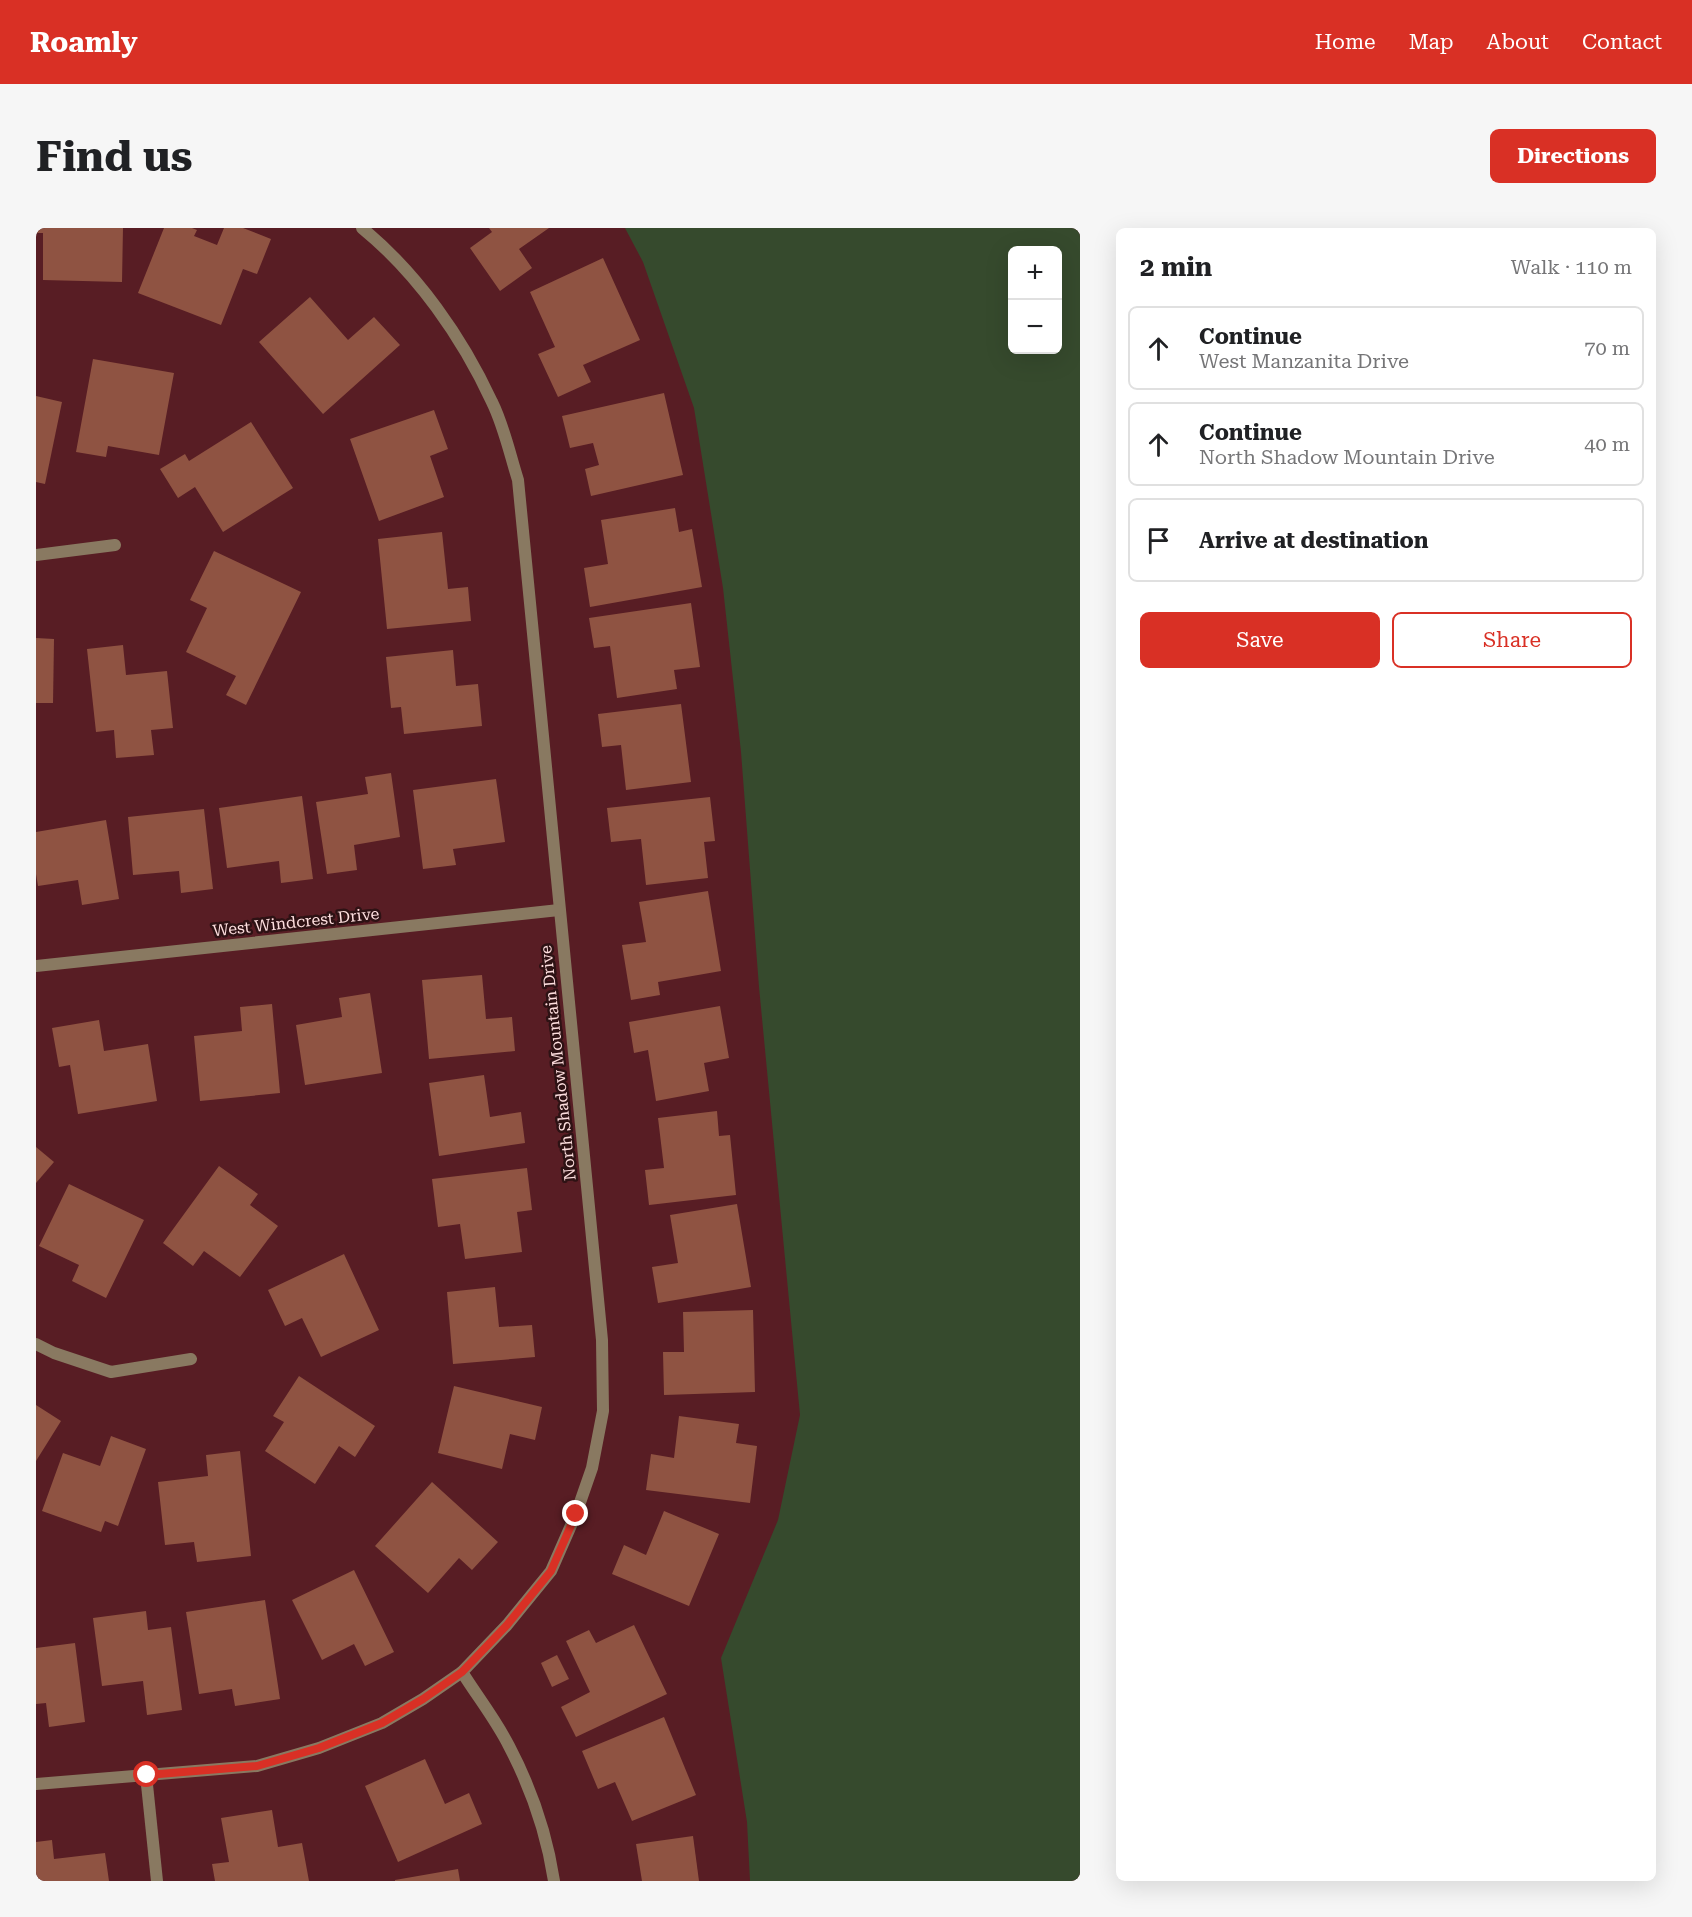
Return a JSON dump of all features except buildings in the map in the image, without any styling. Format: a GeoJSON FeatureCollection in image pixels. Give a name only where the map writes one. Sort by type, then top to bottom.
{"type":"FeatureCollection","features":[{"type":"Feature","properties":{"kind":"street","name":"North Shadow Mountain Drive"},"geometry":{"type":"LineString","coordinates":[[36,1784],[257,1766],[319,1748],[382,1723],[423,1699],[462,1672],[507,1625],[551,1571],[576,1514],[592,1468],[603,1411],[602,1340],[518,480],[493,403],[461,344],[420,287],[388,249],[362,228]]}},
{"type":"Feature","properties":{"kind":"street"},"geometry":{"type":"LineString","coordinates":[[36,555],[115,545]]}},
{"type":"Feature","properties":{"kind":"street","name":"West Windcrest Drive"},"geometry":{"type":"LineString","coordinates":[[36,966],[559,910]]}},
{"type":"Feature","properties":{"kind":"street"},"geometry":{"type":"LineString","coordinates":[[36,1344],[54,1353],[111,1372],[191,1359]]}},
{"type":"Feature","properties":{"kind":"street"},"geometry":{"type":"LineString","coordinates":[[462,1672],[508,1745],[531,1794],[550,1855],[554,1881]]}},
{"type":"Feature","properties":{"kind":"street"},"geometry":{"type":"LineString","coordinates":[[147,1775],[157,1881]]}},
{"type":"Feature","properties":{"kind":"green space"},"geometry":{"type":"Polygon","coordinates":[[[625,228],[1080,228],[1080,1881],[750,1881],[747,1822],[721,1658],[778,1520],[800,1415],[759,987],[741,752],[723,588],[694,408],[643,262],[625,228]]]}},
{"type":"Feature","properties":{"kind":"route"},"geometry":{"type":"LineString","coordinates":[[147,1775],[257,1766],[319,1748],[382,1723],[423,1699],[462,1672],[507,1625],[551,1571],[576,1514]]}}]}
